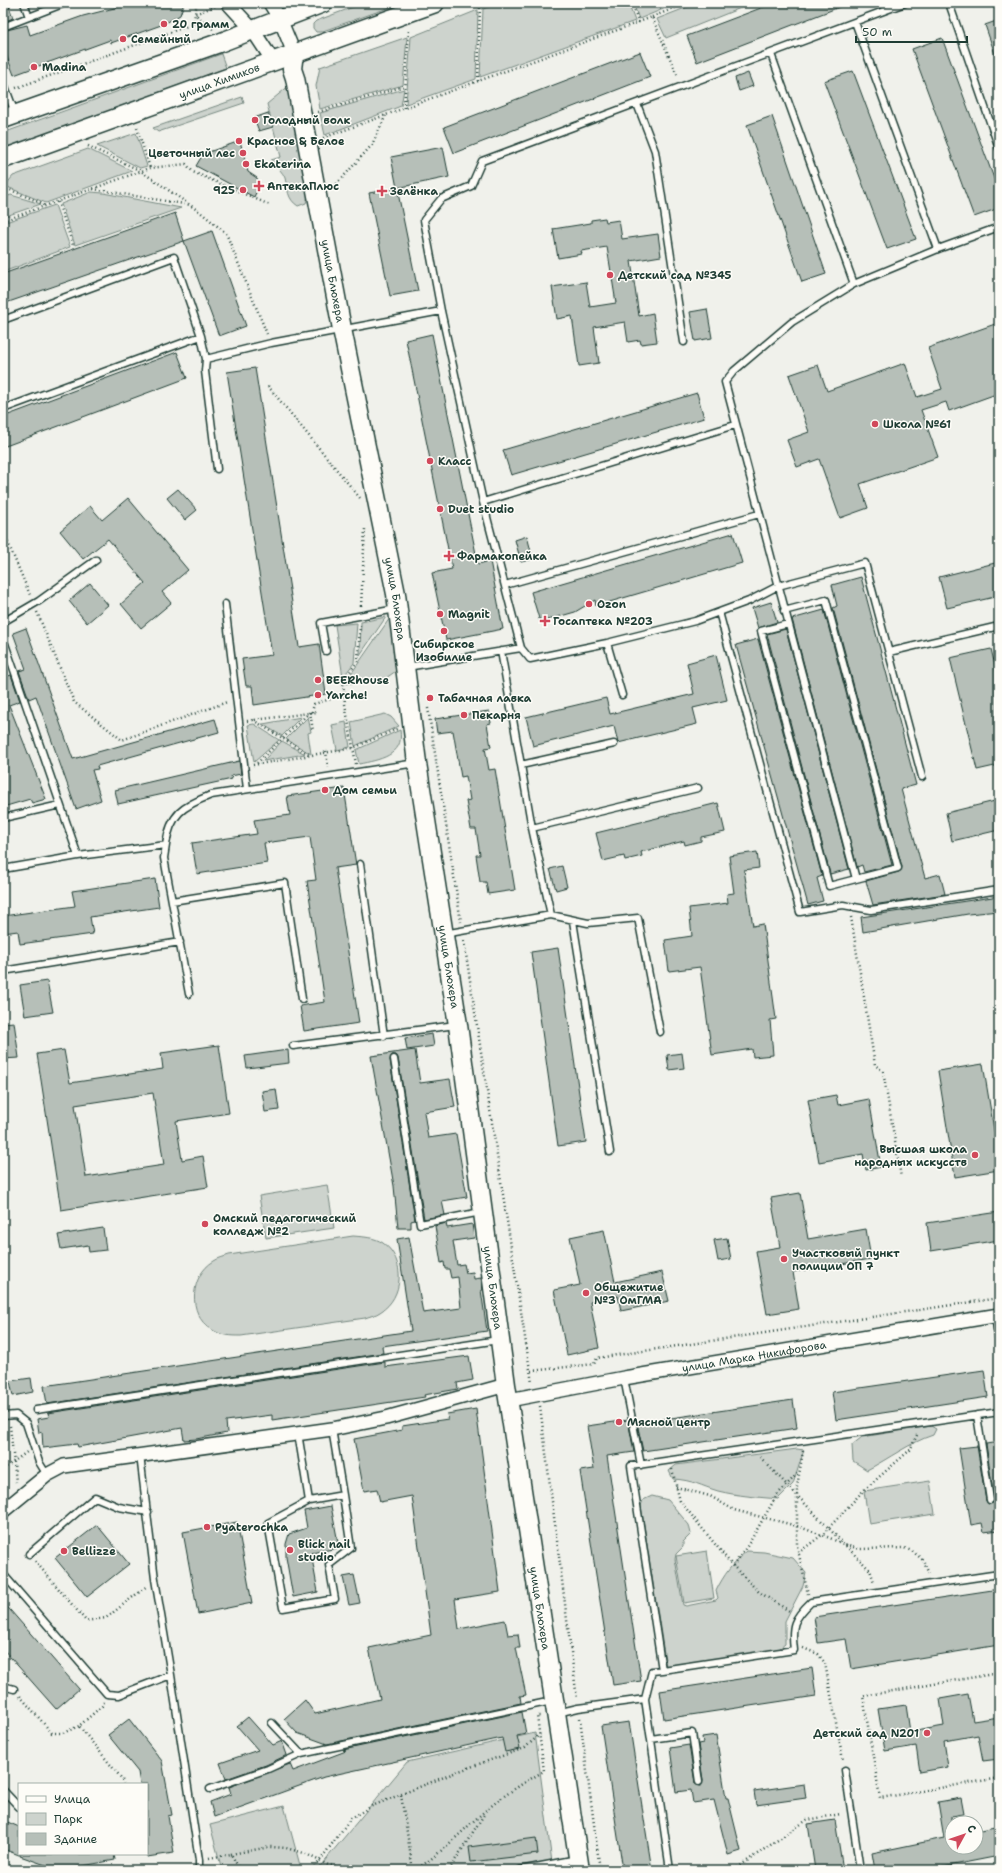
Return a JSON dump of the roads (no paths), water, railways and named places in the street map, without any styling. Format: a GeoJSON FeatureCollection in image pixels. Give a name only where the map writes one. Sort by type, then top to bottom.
{"type":"FeatureCollection","features":[{"type":"Feature","properties":{"kind":"street"},"geometry":{"type":"LineString","coordinates":[[270,3],[280,19],[293,61]]}},
{"type":"Feature","properties":{"kind":"street"},"geometry":{"type":"LineString","coordinates":[[9,117],[219,43],[252,29],[323,3]]}},
{"type":"Feature","properties":{"kind":"street"},"geometry":{"type":"LineString","coordinates":[[223,4],[252,29],[274,61],[293,61],[435,3]]}},
{"type":"Feature","properties":{"kind":"street","name":"улица Химиков"},"geometry":{"type":"LineString","coordinates":[[3,159],[274,61]]}},
{"type":"Feature","properties":{"kind":"street","name":"улица Блюхера"},"geometry":{"type":"LineString","coordinates":[[293,61],[342,329],[398,608],[417,763],[458,1025],[507,1392],[579,1864]]}},
{"type":"Feature","properties":{"kind":"street","name":"улица Марка Никифорова"},"geometry":{"type":"LineString","coordinates":[[3,1511],[47,1475],[64,1466],[332,1429],[507,1392],[536,1395],[624,1378],[997,1316]]}},
{"type":"Feature","properties":{"kind":"lane"},"geometry":{"type":"LineString","coordinates":[[24,3],[29,17]]}},
{"type":"Feature","properties":{"kind":"lane"},"geometry":{"type":"LineString","coordinates":[[3,27],[65,3]]}},
{"type":"Feature","properties":{"kind":"lane"},"geometry":{"type":"LineString","coordinates":[[905,3],[482,161],[471,186],[441,199],[424,220],[441,311],[483,502],[521,648],[530,659],[607,643],[695,621],[750,602],[778,586],[865,563],[922,777]]}},
{"type":"Feature","properties":{"kind":"lane"},"geometry":{"type":"LineString","coordinates":[[950,3],[999,148]]}},
{"type":"Feature","properties":{"kind":"lane"},"geometry":{"type":"LineString","coordinates":[[855,22],[938,249]]}},
{"type":"Feature","properties":{"kind":"lane"},"geometry":{"type":"LineString","coordinates":[[771,54],[854,284]]}},
{"type":"Feature","properties":{"kind":"lane"},"geometry":{"type":"LineString","coordinates":[[3,81],[7,91],[9,117]]}},
{"type":"Feature","properties":{"kind":"lane"},"geometry":{"type":"LineString","coordinates":[[637,104],[655,151],[684,342]]}},
{"type":"Feature","properties":{"kind":"lane"},"geometry":{"type":"LineString","coordinates":[[856,879],[784,611],[725,382],[734,371],[792,322],[854,284],[938,249],[999,227]]}},
{"type":"Feature","properties":{"kind":"lane"},"geometry":{"type":"LineString","coordinates":[[3,320],[174,257],[201,336],[206,359],[205,370],[217,469]]}},
{"type":"Feature","properties":{"kind":"lane"},"geometry":{"type":"LineString","coordinates":[[206,359],[271,343],[342,329],[360,328],[441,311]]}},
{"type":"Feature","properties":{"kind":"lane"},"geometry":{"type":"LineString","coordinates":[[3,409],[201,336]]}},
{"type":"Feature","properties":{"kind":"lane"},"geometry":{"type":"LineString","coordinates":[[483,502],[735,425]]}},
{"type":"Feature","properties":{"kind":"lane"},"geometry":{"type":"LineString","coordinates":[[505,585],[759,514]]}},
{"type":"Feature","properties":{"kind":"lane"},"geometry":{"type":"LineString","coordinates":[[3,622],[34,604],[96,560]]}},
{"type":"Feature","properties":{"kind":"lane"},"geometry":{"type":"LineString","coordinates":[[784,611],[826,600],[898,868],[829,886],[761,631],[788,624]]}},
{"type":"Feature","properties":{"kind":"lane"},"geometry":{"type":"LineString","coordinates":[[225,604],[247,789]]}},
{"type":"Feature","properties":{"kind":"lane"},"geometry":{"type":"LineString","coordinates":[[326,651],[321,622],[398,608]]}},
{"type":"Feature","properties":{"kind":"lane"},"geometry":{"type":"LineString","coordinates":[[719,612],[800,912],[843,905],[871,910],[999,890]]}},
{"type":"Feature","properties":{"kind":"lane"},"geometry":{"type":"LineString","coordinates":[[889,652],[999,626]]}},
{"type":"Feature","properties":{"kind":"lane"},"geometry":{"type":"LineString","coordinates":[[3,638],[78,856]]}},
{"type":"Feature","properties":{"kind":"lane"},"geometry":{"type":"LineString","coordinates":[[607,643],[622,695]]}},
{"type":"Feature","properties":{"kind":"lane"},"geometry":{"type":"LineString","coordinates":[[406,667],[521,648]]}},
{"type":"Feature","properties":{"kind":"lane"},"geometry":{"type":"LineString","coordinates":[[501,651],[532,828],[551,915]]}},
{"type":"Feature","properties":{"kind":"lane"},"geometry":{"type":"LineString","coordinates":[[521,765],[614,744]]}},
{"type":"Feature","properties":{"kind":"lane"},"geometry":{"type":"LineString","coordinates":[[189,994],[164,858],[168,827],[177,814],[192,802],[211,795],[417,763]]}},
{"type":"Feature","properties":{"kind":"lane"},"geometry":{"type":"LineString","coordinates":[[532,828],[698,788]]}},
{"type":"Feature","properties":{"kind":"lane"},"geometry":{"type":"LineString","coordinates":[[3,818],[60,805]]}},
{"type":"Feature","properties":{"kind":"lane"},"geometry":{"type":"LineString","coordinates":[[3,869],[78,856],[166,845]]}},
{"type":"Feature","properties":{"kind":"lane"},"geometry":{"type":"LineString","coordinates":[[360,864],[384,1036]]}},
{"type":"Feature","properties":{"kind":"lane"},"geometry":{"type":"LineString","coordinates":[[172,901],[285,883],[302,999]]}},
{"type":"Feature","properties":{"kind":"lane"},"geometry":{"type":"LineString","coordinates":[[443,934],[463,932],[551,915],[573,921],[588,923],[638,918],[660,1032]]}},
{"type":"Feature","properties":{"kind":"lane"},"geometry":{"type":"LineString","coordinates":[[573,921],[610,1152]]}},
{"type":"Feature","properties":{"kind":"lane"},"geometry":{"type":"LineString","coordinates":[[3,971],[180,942]]}},
{"type":"Feature","properties":{"kind":"lane"},"geometry":{"type":"LineString","coordinates":[[293,1046],[384,1036],[458,1025]]}},
{"type":"Feature","properties":{"kind":"lane"},"geometry":{"type":"LineString","coordinates":[[394,1059],[420,1224],[483,1212]]}},
{"type":"Feature","properties":{"kind":"lane"},"geometry":{"type":"LineString","coordinates":[[997,1316],[999,1342]]}},
{"type":"Feature","properties":{"kind":"lane"},"geometry":{"type":"LineString","coordinates":[[36,1410],[500,1339]]}},
{"type":"Feature","properties":{"kind":"lane"},"geometry":{"type":"LineString","coordinates":[[624,1378],[641,1465]]}},
{"type":"Feature","properties":{"kind":"lane"},"geometry":{"type":"LineString","coordinates":[[662,1670],[632,1466],[999,1412]]}},
{"type":"Feature","properties":{"kind":"lane"},"geometry":{"type":"LineString","coordinates":[[6,1416],[16,1415],[26,1423],[39,1462],[47,1475]]}},
{"type":"Feature","properties":{"kind":"lane"},"geometry":{"type":"LineString","coordinates":[[977,1415],[990,1500]]}},
{"type":"Feature","properties":{"kind":"lane"},"geometry":{"type":"LineString","coordinates":[[332,1429],[343,1495],[350,1548],[329,1565],[335,1599],[283,1608],[268,1523],[308,1501],[343,1495]]}},
{"type":"Feature","properties":{"kind":"lane"},"geometry":{"type":"LineString","coordinates":[[298,1433],[308,1501]]}},
{"type":"Feature","properties":{"kind":"lane"},"geometry":{"type":"LineString","coordinates":[[140,1455],[155,1579],[199,1860],[199,1870]]}},
{"type":"Feature","properties":{"kind":"lane"},"geometry":{"type":"LineString","coordinates":[[29,1554],[95,1497],[119,1507],[148,1512]]}},
{"type":"Feature","properties":{"kind":"lane"},"geometry":{"type":"LineString","coordinates":[[3,1573],[107,1694],[119,1695],[171,1675]]}},
{"type":"Feature","properties":{"kind":"lane"},"geometry":{"type":"LineString","coordinates":[[670,1870],[644,1699],[652,1671],[794,1650],[792,1631],[797,1614],[810,1602],[999,1574]]}},
{"type":"Feature","properties":{"kind":"lane"},"geometry":{"type":"LineString","coordinates":[[3,1686],[14,1689]]}},
{"type":"Feature","properties":{"kind":"lane"},"geometry":{"type":"LineString","coordinates":[[210,1789],[268,1769],[301,1754],[555,1707],[578,1708],[644,1699]]}},
{"type":"Feature","properties":{"kind":"lane"},"geometry":{"type":"LineString","coordinates":[[272,1723],[301,1754]]}},
{"type":"Feature","properties":{"kind":"lane"},"geometry":{"type":"LineString","coordinates":[[651,1739],[692,1733],[699,1782]]}},
{"type":"Feature","properties":{"kind":"lane"},"geometry":{"type":"LineString","coordinates":[[845,1770],[860,1870]]}},
{"type":"Feature","properties":{"kind":"lane"},"geometry":{"type":"LineString","coordinates":[[3,1790],[18,1806]]}},
{"type":"Feature","properties":{"kind":"lane"},"geometry":{"type":"LineString","coordinates":[[520,1870],[579,1864]]}},
{"type":"Feature","properties":{"kind":"place","name":"20 грамм"},"geometry":{"type":"Point","coordinates":[164,24]}},
{"type":"Feature","properties":{"kind":"place","name":"Семейный"},"geometry":{"type":"Point","coordinates":[123,39]}},
{"type":"Feature","properties":{"kind":"place","name":"Madina"},"geometry":{"type":"Point","coordinates":[34,67]}},
{"type":"Feature","properties":{"kind":"place","name":"Голодный волк"},"geometry":{"type":"Point","coordinates":[255,120]}},
{"type":"Feature","properties":{"kind":"place","name":"Красное & Белое"},"geometry":{"type":"Point","coordinates":[239,141]}},
{"type":"Feature","properties":{"kind":"place","name":"Цветочный лес"},"geometry":{"type":"Point","coordinates":[243,153]}},
{"type":"Feature","properties":{"kind":"place","name":"Ekaterina"},"geometry":{"type":"Point","coordinates":[246,164]}},
{"type":"Feature","properties":{"kind":"place","name":"АптекаПлюс"},"geometry":{"type":"Point","coordinates":[259,186]}},
{"type":"Feature","properties":{"kind":"place","name":"925"},"geometry":{"type":"Point","coordinates":[243,190]}},
{"type":"Feature","properties":{"kind":"place","name":"Зелёнка"},"geometry":{"type":"Point","coordinates":[382,191]}},
{"type":"Feature","properties":{"kind":"place","name":"Детский сад №345"},"geometry":{"type":"Point","coordinates":[610,275]}},
{"type":"Feature","properties":{"kind":"place","name":"Школа №61"},"geometry":{"type":"Point","coordinates":[875,424]}},
{"type":"Feature","properties":{"kind":"place","name":"Класс"},"geometry":{"type":"Point","coordinates":[430,461]}},
{"type":"Feature","properties":{"kind":"place","name":"Duet studio"},"geometry":{"type":"Point","coordinates":[440,509]}},
{"type":"Feature","properties":{"kind":"place","name":"Фармакопейка"},"geometry":{"type":"Point","coordinates":[449,556]}},
{"type":"Feature","properties":{"kind":"place","name":"Ozon"},"geometry":{"type":"Point","coordinates":[589,604]}},
{"type":"Feature","properties":{"kind":"place","name":"Magnit"},"geometry":{"type":"Point","coordinates":[440,614]}},
{"type":"Feature","properties":{"kind":"place","name":"Госаптека №203"},"geometry":{"type":"Point","coordinates":[545,621]}},
{"type":"Feature","properties":{"kind":"place","name":"Сибирское Изобилие"},"geometry":{"type":"Point","coordinates":[444,631]}},
{"type":"Feature","properties":{"kind":"place","name":"BEERhouse"},"geometry":{"type":"Point","coordinates":[318,680]}},
{"type":"Feature","properties":{"kind":"place","name":"Yarche!"},"geometry":{"type":"Point","coordinates":[318,695]}},
{"type":"Feature","properties":{"kind":"place","name":"Табачная лавка"},"geometry":{"type":"Point","coordinates":[430,698]}},
{"type":"Feature","properties":{"kind":"place","name":"Пекарня"},"geometry":{"type":"Point","coordinates":[464,715]}},
{"type":"Feature","properties":{"kind":"place","name":"Дом семьи"},"geometry":{"type":"Point","coordinates":[325,790]}},
{"type":"Feature","properties":{"kind":"place","name":"Высшая школа народных искусств"},"geometry":{"type":"Point","coordinates":[975,1155]}},
{"type":"Feature","properties":{"kind":"place","name":"Омский педагогический колледж №2"},"geometry":{"type":"Point","coordinates":[205,1224]}},
{"type":"Feature","properties":{"kind":"place","name":"Участковый пункт полиции ОП 7"},"geometry":{"type":"Point","coordinates":[784,1259]}},
{"type":"Feature","properties":{"kind":"place","name":"Общежитие №3 ОмГМА"},"geometry":{"type":"Point","coordinates":[586,1293]}},
{"type":"Feature","properties":{"kind":"place","name":"Мясной центр"},"geometry":{"type":"Point","coordinates":[619,1422]}},
{"type":"Feature","properties":{"kind":"place","name":"Pyaterochka"},"geometry":{"type":"Point","coordinates":[207,1527]}},
{"type":"Feature","properties":{"kind":"place","name":"Blick nail studio"},"geometry":{"type":"Point","coordinates":[290,1550]}},
{"type":"Feature","properties":{"kind":"place","name":"Bellizze"},"geometry":{"type":"Point","coordinates":[64,1551]}},
{"type":"Feature","properties":{"kind":"place","name":"Детский сад N201"},"geometry":{"type":"Point","coordinates":[927,1733]}}]}
